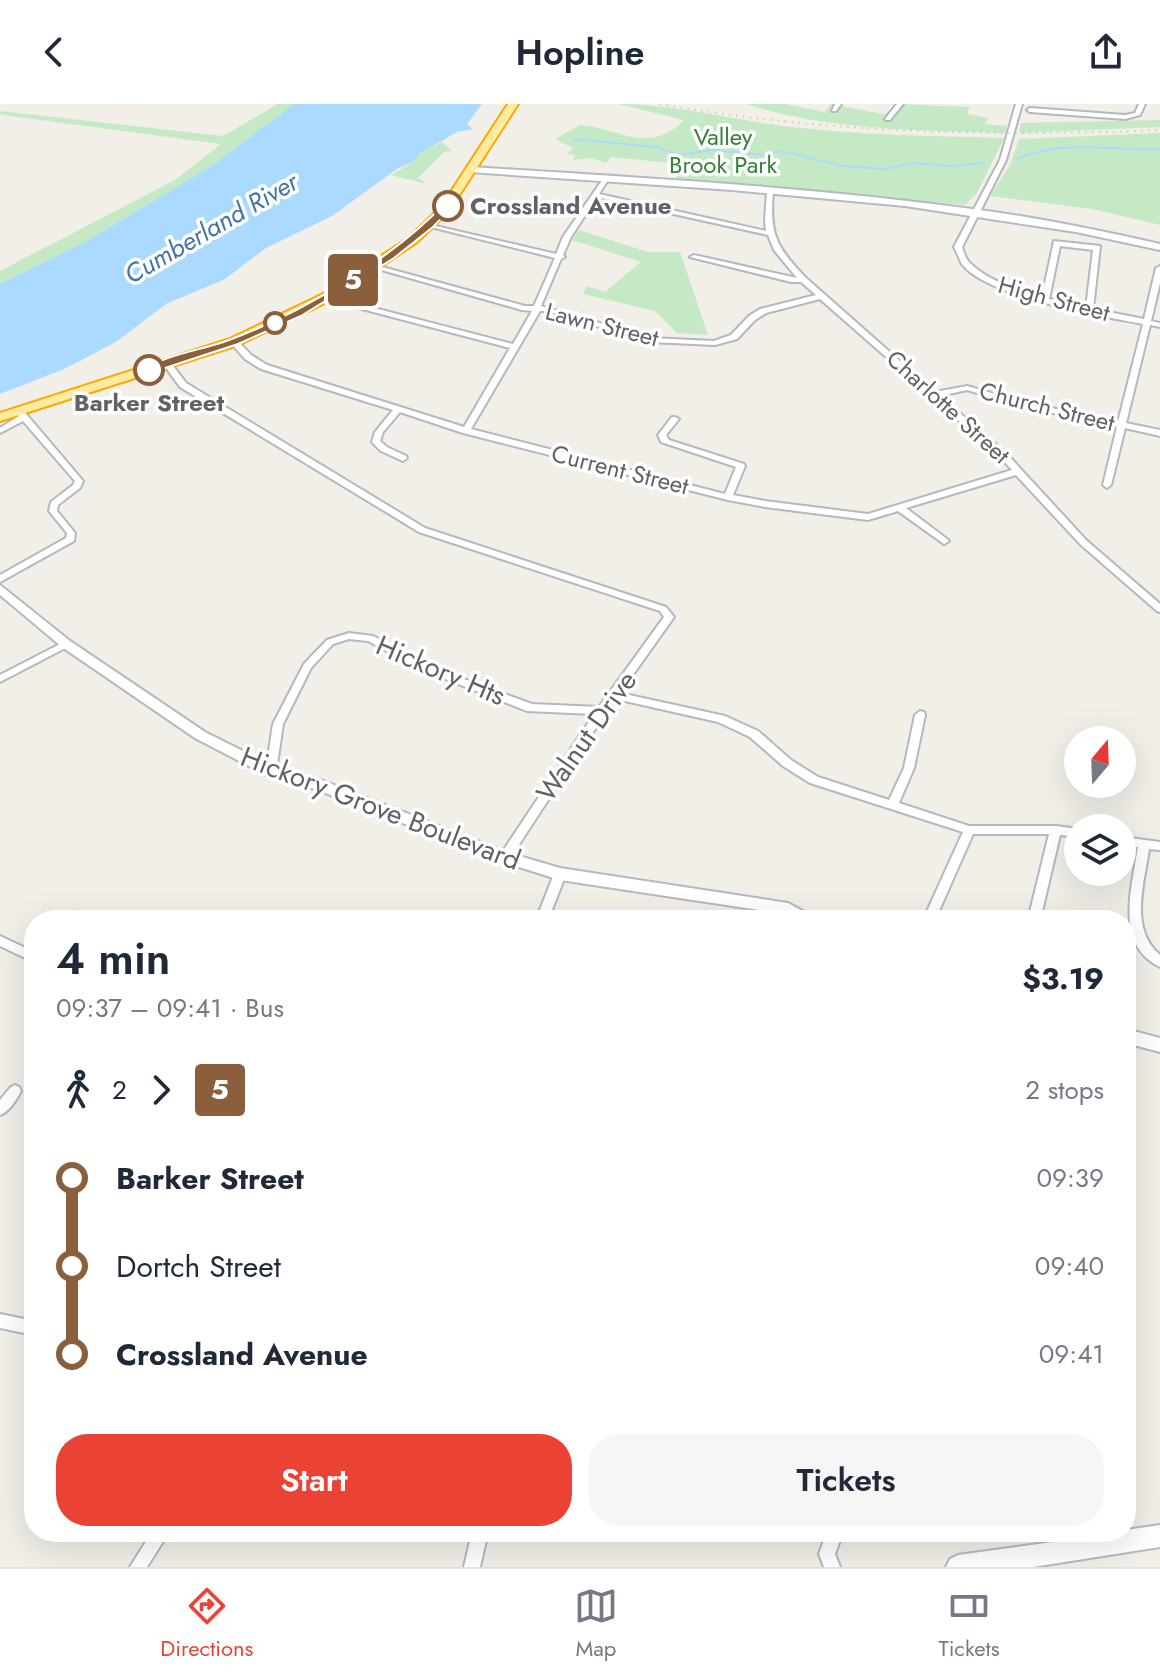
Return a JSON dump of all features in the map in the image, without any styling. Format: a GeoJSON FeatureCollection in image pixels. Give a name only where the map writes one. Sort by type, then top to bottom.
{"type":"FeatureCollection","features":[{"type":"Feature","properties":{"kind":"highway"},"geometry":{"type":"LineString","coordinates":[[0,417],[21,414],[234,342],[327,297],[375,267],[429,225],[456,196],[513,104]]}},
{"type":"Feature","properties":{"kind":"main road"},"geometry":{"type":"LineString","coordinates":[[472,170],[974,211],[1050,223],[1160,247]]}},
{"type":"Feature","properties":{"kind":"main road"},"geometry":{"type":"LineString","coordinates":[[1136,1540],[1160,1536]]}},
{"type":"Feature","properties":{"kind":"main road"},"geometry":{"type":"LineString","coordinates":[[958,1567],[1121,1542]]}},
{"type":"Feature","properties":{"kind":"street"},"geometry":{"type":"LineString","coordinates":[[888,119],[900,104]]}},
{"type":"Feature","properties":{"kind":"street"},"geometry":{"type":"LineString","coordinates":[[1008,104],[1018,105]]}},
{"type":"Feature","properties":{"kind":"street"},"geometry":{"type":"LineString","coordinates":[[1030,110],[1133,116],[1142,104]]}},
{"type":"Feature","properties":{"kind":"street","name":"High Street"},"geometry":{"type":"LineString","coordinates":[[1018,105],[1003,160],[958,247],[963,264],[982,278],[1045,300],[1160,325]]}},
{"type":"Feature","properties":{"kind":"street"},"geometry":{"type":"LineString","coordinates":[[466,431],[535,308],[561,257],[567,237],[605,180]]}},
{"type":"Feature","properties":{"kind":"street"},"geometry":{"type":"LineString","coordinates":[[595,195],[768,233],[770,192]]}},
{"type":"Feature","properties":{"kind":"street"},"geometry":{"type":"LineString","coordinates":[[429,225],[561,257]]}},
{"type":"Feature","properties":{"kind":"street","name":"Charlotte Street"},"geometry":{"type":"LineString","coordinates":[[768,233],[776,250],[803,280],[1019,471],[1083,542],[1160,609]]}},
{"type":"Feature","properties":{"kind":"street"},"geometry":{"type":"LineString","coordinates":[[1045,300],[1057,243],[1097,248],[1089,310]]}},
{"type":"Feature","properties":{"kind":"street"},"geometry":{"type":"LineString","coordinates":[[694,257],[791,280],[803,280]]}},
{"type":"Feature","properties":{"kind":"street","name":"Lawn Street"},"geometry":{"type":"LineString","coordinates":[[375,267],[650,340],[715,343],[734,337],[763,311],[821,296]]}},
{"type":"Feature","properties":{"kind":"street"},"geometry":{"type":"LineString","coordinates":[[1107,485],[1160,268]]}},
{"type":"Feature","properties":{"kind":"street"},"geometry":{"type":"LineString","coordinates":[[327,297],[514,347]]}},
{"type":"Feature","properties":{"kind":"street","name":"Current Street"},"geometry":{"type":"LineString","coordinates":[[234,342],[248,357],[264,367],[466,431],[728,497],[862,516],[900,508],[1019,471]]}},
{"type":"Feature","properties":{"kind":"street","name":"Walnut Drive"},"geometry":{"type":"LineString","coordinates":[[168,365],[183,385],[422,530],[663,609],[669,617],[505,857]]}},
{"type":"Feature","properties":{"kind":"street","name":"Church Street"},"geometry":{"type":"LineString","coordinates":[[935,394],[967,388],[1021,404],[1160,433]]}},
{"type":"Feature","properties":{"kind":"street"},"geometry":{"type":"LineString","coordinates":[[398,409],[379,432],[376,442],[403,458]]}},
{"type":"Feature","properties":{"kind":"street"},"geometry":{"type":"LineString","coordinates":[[0,431],[21,414],[79,481],[54,504],[53,511],[71,533],[71,539],[1,579]]}},
{"type":"Feature","properties":{"kind":"street"},"geometry":{"type":"LineString","coordinates":[[675,419],[662,435],[665,442],[741,466],[728,497]]}},
{"type":"Feature","properties":{"kind":"street"},"geometry":{"type":"LineString","coordinates":[[900,508],[944,541]]}},
{"type":"Feature","properties":{"kind":"street","name":"Hickory Grove Boulevard"},"geometry":{"type":"LineString","coordinates":[[1,579],[66,644],[200,735],[271,771],[319,785],[505,857],[560,874],[790,910]]}},
{"type":"Feature","properties":{"kind":"street","name":"Hickory Hts"},"geometry":{"type":"LineString","coordinates":[[271,771],[278,724],[307,666],[330,642],[349,636],[370,638],[428,669],[531,708],[602,711]]}},
{"type":"Feature","properties":{"kind":"street"},"geometry":{"type":"LineString","coordinates":[[0,679],[66,644]]}},
{"type":"Feature","properties":{"kind":"street"},"geometry":{"type":"LineString","coordinates":[[614,695],[721,719],[754,734],[787,763],[814,780],[969,830],[1064,831]]}},
{"type":"Feature","properties":{"kind":"street"},"geometry":{"type":"LineString","coordinates":[[892,806],[909,768],[920,715]]}},
{"type":"Feature","properties":{"kind":"street"},"geometry":{"type":"LineString","coordinates":[[933,910],[969,830]]}},
{"type":"Feature","properties":{"kind":"street"},"geometry":{"type":"LineString","coordinates":[[1036,910],[1056,830]]}},
{"type":"Feature","properties":{"kind":"street"},"geometry":{"type":"LineString","coordinates":[[1136,843],[1160,846]]}},
{"type":"Feature","properties":{"kind":"street"},"geometry":{"type":"LineString","coordinates":[[1136,912],[1144,844]]}},
{"type":"Feature","properties":{"kind":"street"},"geometry":{"type":"LineString","coordinates":[[546,910],[560,874]]}},
{"type":"Feature","properties":{"kind":"street"},"geometry":{"type":"LineString","coordinates":[[1136,934],[1140,945],[1160,962]]}},
{"type":"Feature","properties":{"kind":"street"},"geometry":{"type":"LineString","coordinates":[[0,941],[24,952]]}},
{"type":"Feature","properties":{"kind":"street"},"geometry":{"type":"LineString","coordinates":[[1136,1039],[1160,1045]]}},
{"type":"Feature","properties":{"kind":"street"},"geometry":{"type":"LineString","coordinates":[[0,1109],[15,1091]]}},
{"type":"Feature","properties":{"kind":"street"},"geometry":{"type":"LineString","coordinates":[[0,1321],[24,1326]]}},
{"type":"Feature","properties":{"kind":"street"},"geometry":{"type":"LineString","coordinates":[[138,1567],[154,1542]]}},
{"type":"Feature","properties":{"kind":"street"},"geometry":{"type":"LineString","coordinates":[[472,1567],[478,1542]]}},
{"type":"Feature","properties":{"kind":"street"},"geometry":{"type":"LineString","coordinates":[[831,1542],[827,1554],[832,1567]]}},
{"type":"Feature","properties":{"kind":"green space"},"geometry":{"type":"Polygon","coordinates":[[[278,104],[294,104],[213,165],[85,242],[0,284],[0,271],[175,180],[221,144],[10,116],[0,114],[0,111],[223,136],[278,104]]]}},
{"type":"Feature","properties":{"kind":"green space","name":"Valley Brook Park"},"geometry":{"type":"Polygon","coordinates":[[[618,104],[680,109],[811,129],[1004,138],[977,193],[965,205],[675,180],[680,164],[611,157],[606,163],[591,158],[573,160],[575,155],[567,154],[573,148],[555,139],[580,125],[646,138],[671,131],[684,120],[618,104]]]}},
{"type":"Feature","properties":{"kind":"green space"},"geometry":{"type":"Polygon","coordinates":[[[746,104],[785,104],[825,112],[831,104],[888,115],[895,104],[970,107],[967,114],[988,118],[985,124],[1007,126],[1005,133],[874,128],[810,120],[746,104]]]}},
{"type":"Feature","properties":{"kind":"green space"},"geometry":{"type":"Polygon","coordinates":[[[1160,120],[1160,127],[1019,133],[1021,123],[1160,120]]]}},
{"type":"Feature","properties":{"kind":"green space"},"geometry":{"type":"Polygon","coordinates":[[[1160,133],[1160,225],[1092,209],[990,196],[1010,165],[1019,139],[1160,133]]]}},
{"type":"Feature","properties":{"kind":"green space"},"geometry":{"type":"Polygon","coordinates":[[[442,142],[452,151],[444,152],[418,178],[427,184],[391,175],[413,162],[421,153],[442,142]]]}},
{"type":"Feature","properties":{"kind":"green space"},"geometry":{"type":"Polygon","coordinates":[[[579,230],[648,252],[680,252],[708,335],[677,333],[655,311],[583,294],[587,286],[605,292],[641,262],[572,240],[579,230]]]}},
{"type":"Feature","properties":{"kind":"water","name":"Cumberland River"},"geometry":{"type":"Polygon","coordinates":[[[294,104],[482,104],[467,124],[473,129],[457,132],[421,153],[413,162],[397,169],[332,216],[266,248],[225,279],[166,304],[116,342],[64,369],[0,394],[0,284],[85,242],[213,165],[294,104]]]}},
{"type":"Feature","properties":{"kind":"waterway"},"geometry":{"type":"LineString","coordinates":[[573,139],[656,147],[678,155],[712,150],[762,155],[782,151],[842,166],[885,169],[915,163],[950,166],[984,163]]}},
{"type":"Feature","properties":{"kind":"waterway"},"geometry":{"type":"LineString","coordinates":[[1019,158],[1072,147],[1160,149]]}},
{"type":"Feature","properties":{"kind":"railway"},"geometry":{"type":"LineString","coordinates":[[660,104],[847,127],[1034,133],[1160,130]]}},
{"type":"Feature","properties":{"kind":"bus line","name":"5"},"geometry":{"type":"LineString","coordinates":[[149,370],[234,342],[297,314],[413,240],[448,206]]}},
{"type":"Feature","properties":{"kind":"place","name":"Crossland Avenue"},"geometry":{"type":"Point","coordinates":[448,206]}},
{"type":"Feature","properties":{"kind":"place","name":"Barker Street"},"geometry":{"type":"Point","coordinates":[149,370]}}]}
